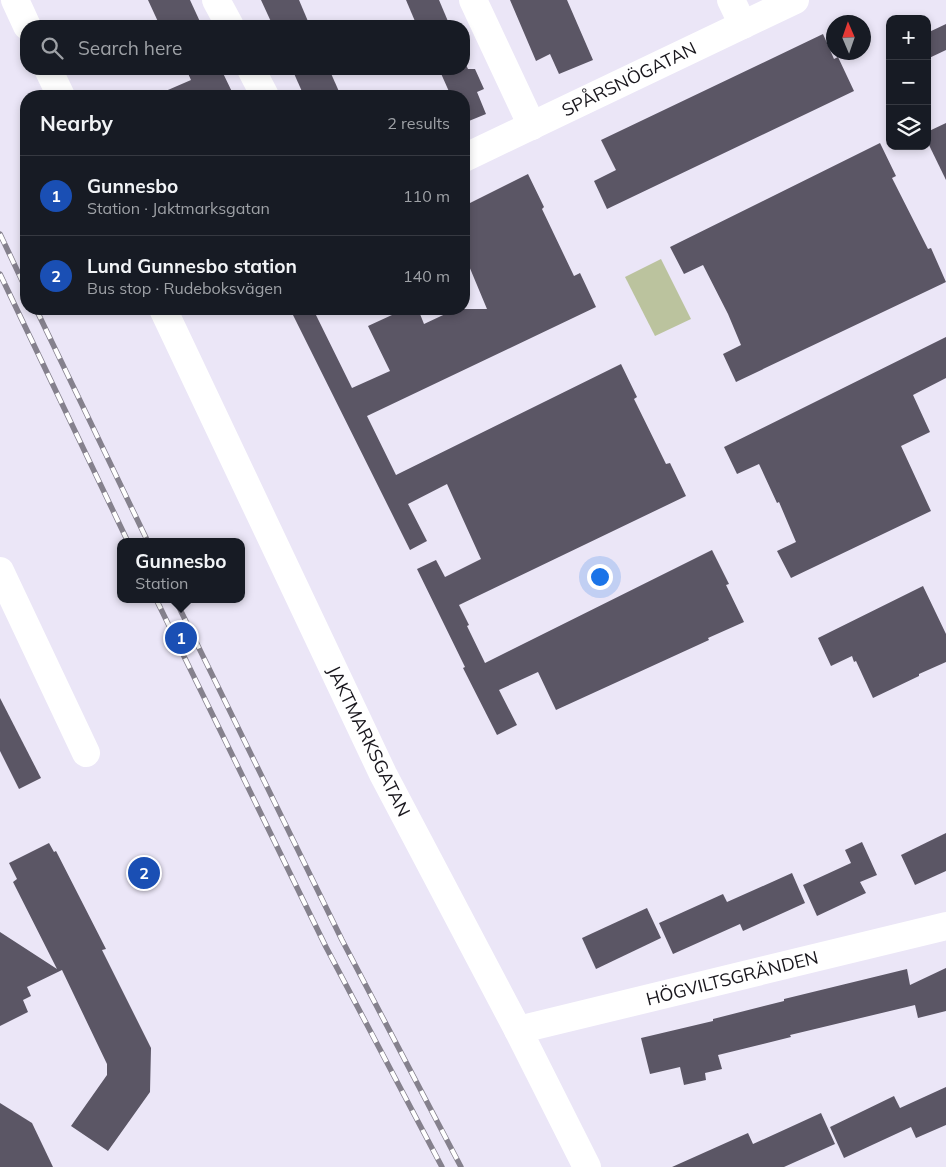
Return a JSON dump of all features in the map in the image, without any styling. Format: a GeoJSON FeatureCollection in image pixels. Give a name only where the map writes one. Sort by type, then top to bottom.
{"type":"FeatureCollection","features":[{"type":"Feature","properties":{"kind":"street"},"geometry":{"type":"LineString","coordinates":[[15,0],[25,20]]}},
{"type":"Feature","properties":{"kind":"street"},"geometry":{"type":"LineString","coordinates":[[216,0],[227,20]]}},
{"type":"Feature","properties":{"kind":"street"},"geometry":{"type":"LineString","coordinates":[[473,0],[532,126]]}},
{"type":"Feature","properties":{"kind":"street"},"geometry":{"type":"LineString","coordinates":[[730,0],[743,25]]}},
{"type":"Feature","properties":{"kind":"street","name":"SPÅRSNÖGATAN"},"geometry":{"type":"LineString","coordinates":[[470,155],[795,0]]}},
{"type":"Feature","properties":{"kind":"street"},"geometry":{"type":"LineString","coordinates":[[51,75],[58,90]]}},
{"type":"Feature","properties":{"kind":"street"},"geometry":{"type":"LineString","coordinates":[[254,75],[262,90]]}},
{"type":"Feature","properties":{"kind":"street","name":"JAKTMARKSGATAN"},"geometry":{"type":"LineString","coordinates":[[167,315],[383,774],[518,1030],[587,1167]]}},
{"type":"Feature","properties":{"kind":"street"},"geometry":{"type":"LineString","coordinates":[[0,571],[86,753]]}},
{"type":"Feature","properties":{"kind":"street","name":"HÖGVILTSGRÄNDEN"},"geometry":{"type":"LineString","coordinates":[[518,1030],[946,926]]}},
{"type":"Feature","properties":{"kind":"green space"},"geometry":{"type":"Polygon","coordinates":[[[661,259],[691,319],[655,336],[625,277],[661,259]]]}},
{"type":"Feature","properties":{"kind":"building"},"geometry":{"type":"Polygon","coordinates":[[[148,0],[190,0],[199,20],[157,20],[148,0]]]}},
{"type":"Feature","properties":{"kind":"building"},"geometry":{"type":"Polygon","coordinates":[[[261,0],[299,0],[307,20],[270,20],[261,0]]]}},
{"type":"Feature","properties":{"kind":"building"},"geometry":{"type":"Polygon","coordinates":[[[406,0],[439,0],[447,20],[414,20],[406,0]]]}},
{"type":"Feature","properties":{"kind":"building"},"geometry":{"type":"Polygon","coordinates":[[[510,0],[567,0],[593,60],[559,74],[550,54],[536,61],[510,0]]]}},
{"type":"Feature","properties":{"kind":"building"},"geometry":{"type":"Polygon","coordinates":[[[946,24],[946,50],[931,57],[931,31],[946,24]]]}},
{"type":"Feature","properties":{"kind":"building"},"geometry":{"type":"Polygon","coordinates":[[[823,34],[826,41],[826,60],[839,60],[854,91],[607,209],[594,181],[616,170],[601,140],[823,34]]]}},
{"type":"Feature","properties":{"kind":"building"},"geometry":{"type":"Polygon","coordinates":[[[470,69],[475,69],[484,89],[477,92],[486,114],[470,121],[470,90],[448,90],[442,75],[470,75],[470,69]]]}},
{"type":"Feature","properties":{"kind":"building"},"geometry":{"type":"Polygon","coordinates":[[[189,75],[224,75],[231,90],[168,90],[191,80],[189,75]]]}},
{"type":"Feature","properties":{"kind":"building"},"geometry":{"type":"Polygon","coordinates":[[[295,75],[332,75],[338,90],[301,90],[295,75]]]}},
{"type":"Feature","properties":{"kind":"building"},"geometry":{"type":"Polygon","coordinates":[[[946,123],[946,180],[931,149],[931,130],[946,123]]]}},
{"type":"Feature","properties":{"kind":"building"},"geometry":{"type":"Polygon","coordinates":[[[880,143],[896,176],[892,178],[928,249],[931,248],[946,282],[736,382],[723,354],[741,345],[728,314],[703,265],[684,274],[670,247],[880,143]]]}},
{"type":"Feature","properties":{"kind":"building"},"geometry":{"type":"Polygon","coordinates":[[[528,174],[544,207],[542,209],[574,276],[580,273],[596,307],[367,416],[396,475],[621,364],[637,397],[634,399],[666,464],[670,463],[686,496],[459,605],[485,663],[712,550],[729,584],[726,585],[744,622],[556,710],[538,672],[499,690],[517,725],[497,735],[463,668],[465,667],[417,569],[436,560],[445,577],[481,559],[447,484],[408,504],[427,541],[410,550],[293,315],[316,315],[352,388],[390,371],[368,326],[392,315],[420,315],[424,324],[443,315],[470,315],[470,309],[487,309],[470,268],[470,203],[528,174]]]}},
{"type":"Feature","properties":{"kind":"building"},"geometry":{"type":"Polygon","coordinates":[[[946,337],[946,378],[913,395],[930,432],[901,446],[931,511],[791,578],[777,551],[796,542],[779,502],[777,503],[759,464],[737,474],[724,447],[946,337]]]}},
{"type":"Feature","properties":{"kind":"building"},"geometry":{"type":"Polygon","coordinates":[[[923,586],[946,634],[946,662],[873,698],[852,656],[831,666],[818,638],[923,586]]]}},
{"type":"Feature","properties":{"kind":"building"},"geometry":{"type":"Polygon","coordinates":[[[0,698],[41,778],[19,789],[0,751],[0,698]]]}},
{"type":"Feature","properties":{"kind":"building"},"geometry":{"type":"Polygon","coordinates":[[[946,833],[946,871],[915,885],[901,855],[946,833]]]}},
{"type":"Feature","properties":{"kind":"building"},"geometry":{"type":"Polygon","coordinates":[[[862,842],[877,875],[860,882],[866,893],[817,916],[803,885],[851,863],[845,850],[862,842]]]}},
{"type":"Feature","properties":{"kind":"building"},"geometry":{"type":"Polygon","coordinates":[[[49,843],[54,852],[56,851],[106,949],[102,950],[151,1048],[150,1092],[108,1151],[71,1126],[107,1075],[107,1064],[62,970],[27,987],[31,996],[23,1000],[28,1012],[0,1026],[0,932],[57,969],[13,882],[17,879],[9,863],[49,843]]]}},
{"type":"Feature","properties":{"kind":"building"},"geometry":{"type":"Polygon","coordinates":[[[792,873],[805,903],[743,931],[740,924],[673,954],[659,923],[723,894],[727,902],[792,873]]]}},
{"type":"Feature","properties":{"kind":"building"},"geometry":{"type":"Polygon","coordinates":[[[647,908],[661,938],[596,969],[582,938],[647,908]]]}},
{"type":"Feature","properties":{"kind":"building"},"geometry":{"type":"Polygon","coordinates":[[[946,968],[946,1011],[918,1018],[915,1005],[790,1035],[791,1037],[718,1055],[722,1069],[705,1073],[706,1080],[684,1085],[680,1067],[650,1074],[641,1038],[713,1021],[713,1019],[784,1001],[784,999],[907,969],[910,985],[946,968]]]}},
{"type":"Feature","properties":{"kind":"building"},"geometry":{"type":"Polygon","coordinates":[[[946,1087],[946,1125],[916,1138],[911,1127],[844,1158],[830,1127],[894,1096],[900,1108],[946,1087]]]}},
{"type":"Feature","properties":{"kind":"building"},"geometry":{"type":"Polygon","coordinates":[[[0,1103],[32,1123],[53,1167],[0,1167],[0,1103]]]}},
{"type":"Feature","properties":{"kind":"building"},"geometry":{"type":"Polygon","coordinates":[[[821,1113],[835,1144],[784,1167],[672,1167],[748,1133],[753,1144],[821,1113]]]}},
{"type":"Feature","properties":{"kind":"railway"},"geometry":{"type":"LineString","coordinates":[[0,234],[20,276]]}},
{"type":"Feature","properties":{"kind":"railway"},"geometry":{"type":"LineString","coordinates":[[0,274],[126,538]]}},
{"type":"Feature","properties":{"kind":"railway"},"geometry":{"type":"LineString","coordinates":[[39,315],[146,538]]}},
{"type":"Feature","properties":{"kind":"railway"},"geometry":{"type":"LineString","coordinates":[[158,603],[326,947],[442,1167]]}},
{"type":"Feature","properties":{"kind":"railway"},"geometry":{"type":"LineString","coordinates":[[177,603],[342,940],[461,1167]]}},
{"type":"Feature","properties":{"kind":"place","name":"Gunnesbo"},"geometry":{"type":"Point","coordinates":[181,638]}},
{"type":"Feature","properties":{"kind":"place","name":"Lund Gunnesbo station"},"geometry":{"type":"Point","coordinates":[144,873]}}]}
